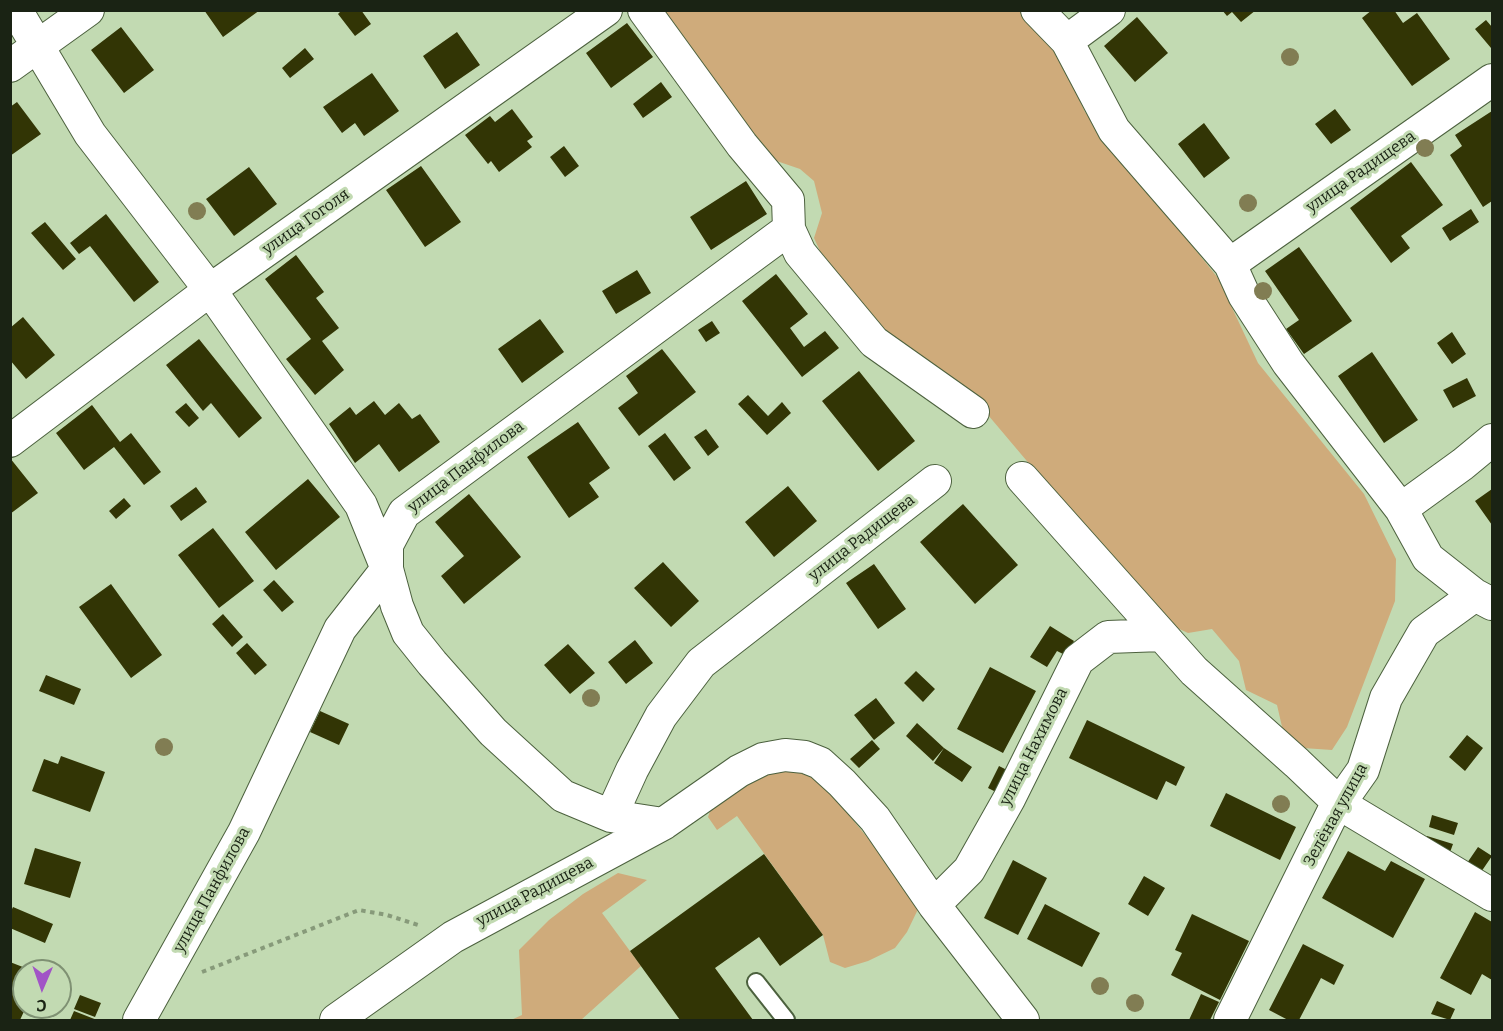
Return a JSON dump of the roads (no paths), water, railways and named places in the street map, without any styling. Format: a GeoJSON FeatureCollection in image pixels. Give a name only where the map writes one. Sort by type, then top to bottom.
{"type":"FeatureCollection","features":[{"type":"Feature","properties":{"kind":"street"},"geometry":{"type":"LineString","coordinates":[[15,10],[90,134],[210,290],[361,505],[387,569],[397,606],[408,633],[493,732],[563,796],[611,816],[663,824]]}},
{"type":"Feature","properties":{"kind":"street"},"geometry":{"type":"LineString","coordinates":[[10,66],[88,10]]}},
{"type":"Feature","properties":{"kind":"street","name":"улица Гоголя"},"geometry":{"type":"LineString","coordinates":[[10,441],[210,290],[606,10]]}},
{"type":"Feature","properties":{"kind":"street"},"geometry":{"type":"LineString","coordinates":[[644,10],[742,145],[788,201],[789,229],[800,253],[874,342],[973,412]]}},
{"type":"Feature","properties":{"kind":"street"},"geometry":{"type":"LineString","coordinates":[[1037,10],[1067,41],[1114,130],[1230,264],[1244,296],[1287,363],[1401,509],[1428,558],[1484,599]]}},
{"type":"Feature","properties":{"kind":"street"},"geometry":{"type":"LineString","coordinates":[[1067,41],[1109,10]]}},
{"type":"Feature","properties":{"kind":"street","name":"улица Радищева"},"geometry":{"type":"LineString","coordinates":[[1230,264],[1492,80]]}},
{"type":"Feature","properties":{"kind":"street","name":"улица Панфилова"},"geometry":{"type":"LineString","coordinates":[[139,1020],[244,832],[340,629],[387,569],[387,544],[404,513],[789,229]]}},
{"type":"Feature","properties":{"kind":"street"},"geometry":{"type":"LineString","coordinates":[[1401,509],[1492,440]]}},
{"type":"Feature","properties":{"kind":"street"},"geometry":{"type":"LineString","coordinates":[[1022,478],[1194,671],[1340,804],[1492,895]]}},
{"type":"Feature","properties":{"kind":"street","name":"улица Радищева"},"geometry":{"type":"LineString","coordinates":[[611,816],[661,716],[701,663],[935,481]]}},
{"type":"Feature","properties":{"kind":"street","name":"Зелёная улица"},"geometry":{"type":"LineString","coordinates":[[1230,1020],[1332,814],[1363,770],[1386,698],[1424,632],[1484,599]]}},
{"type":"Feature","properties":{"kind":"street","name":"улица Нахимова"},"geometry":{"type":"LineString","coordinates":[[934,905],[969,870],[1009,799],[1078,660],[1108,637],[1162,635]]}},
{"type":"Feature","properties":{"kind":"street","name":"улица Радищева"},"geometry":{"type":"LineString","coordinates":[[336,1020],[453,937],[663,824],[739,771],[763,759],[785,755],[805,757],[820,763],[875,819],[934,905],[1023,1020]]}},
{"type":"Feature","properties":{"kind":"lane"},"geometry":{"type":"LineString","coordinates":[[756,982],[786,1020]]}}]}
